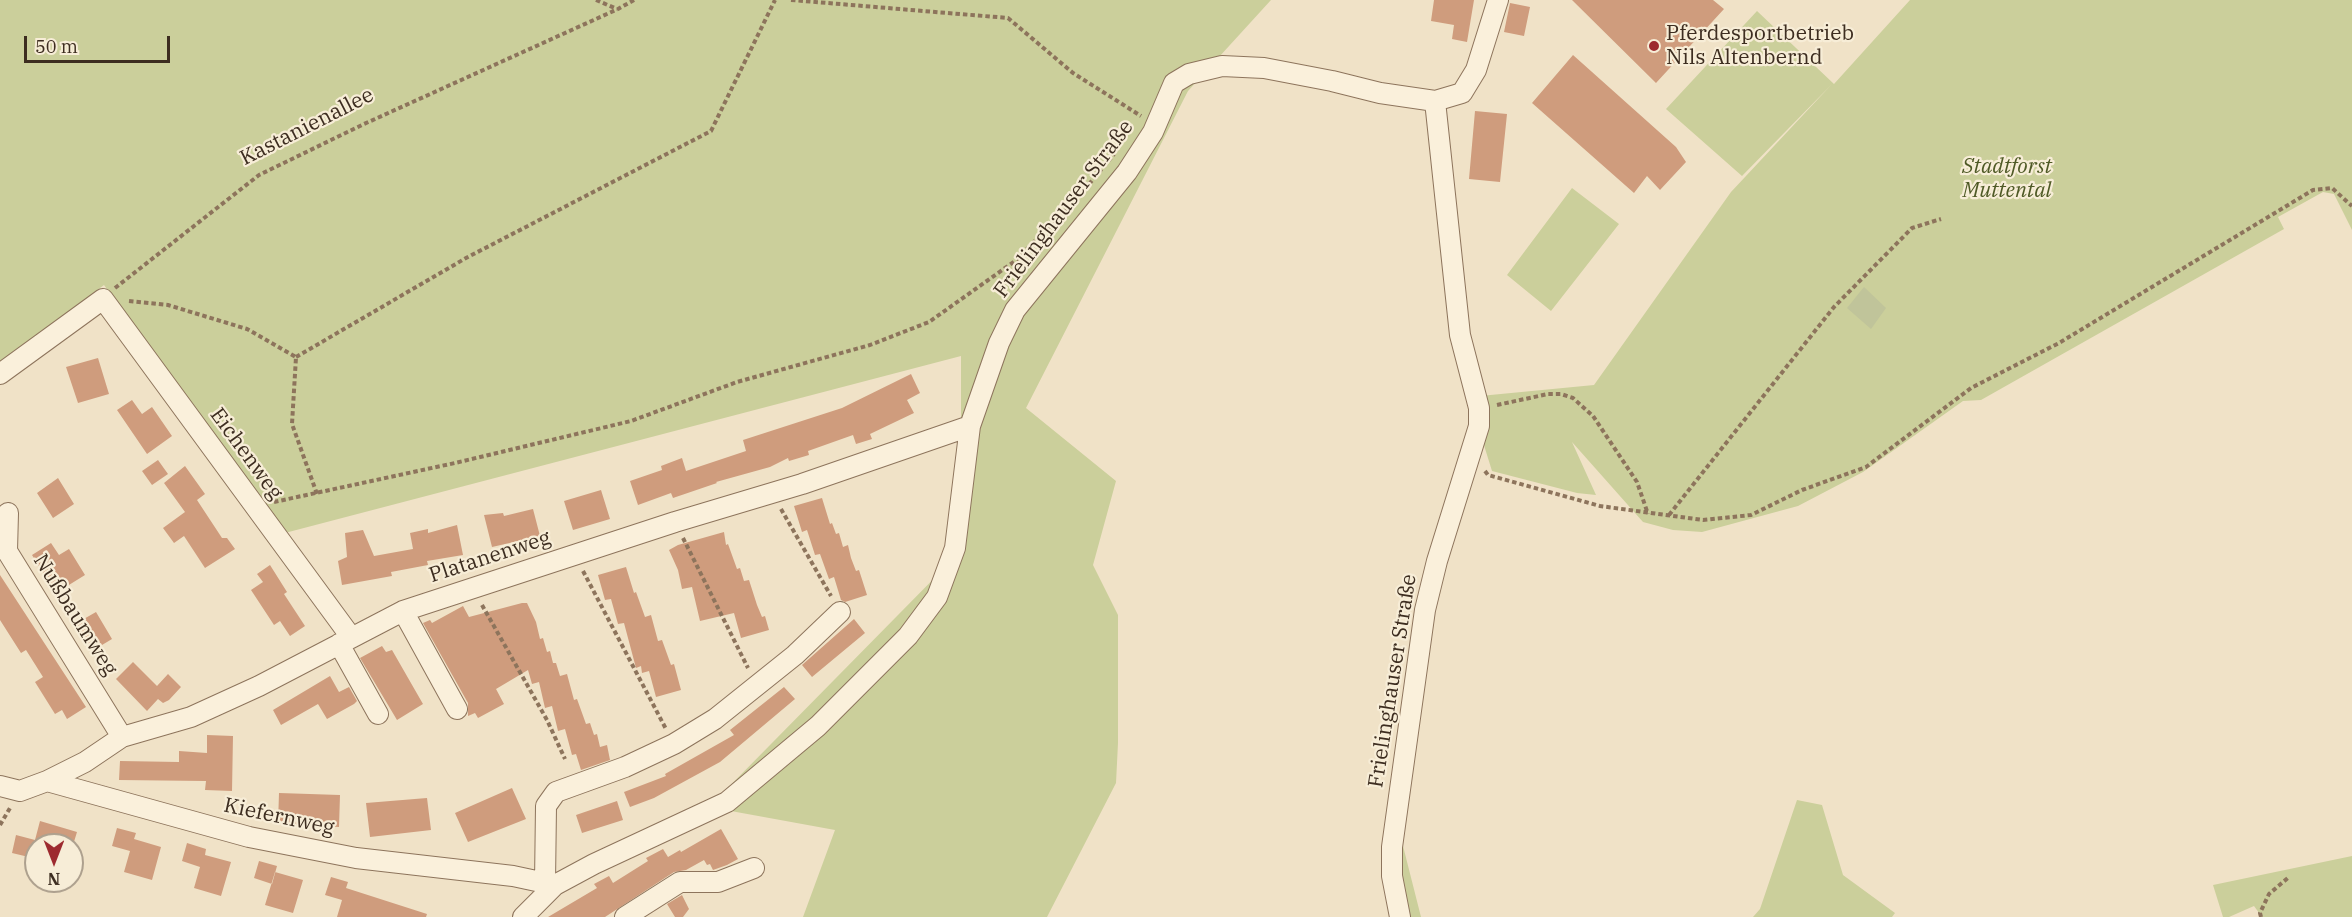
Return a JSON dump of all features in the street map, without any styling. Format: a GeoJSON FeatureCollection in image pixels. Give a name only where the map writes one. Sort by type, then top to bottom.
{"type":"FeatureCollection","features":[{"type":"Feature","properties":{"kind":"street","name":"Frielinghauser Straße"},"geometry":{"type":"LineString","coordinates":[[523,917],[550,884],[727,802],[818,726],[908,636],[937,597],[955,548],[970,426],[999,343],[1015,310],[1127,172],[1153,132],[1174,83],[1189,74],[1222,66],[1264,68],[1380,93],[1435,101],[1462,93],[1467,85],[1476,70],[1498,0]]}},
{"type":"Feature","properties":{"kind":"street","name":"Frielinghauser Straße"},"geometry":{"type":"LineString","coordinates":[[1400,917],[1392,876],[1392,847],[1425,610],[1437,561],[1479,426],[1479,408],[1460,335],[1435,101]]}},
{"type":"Feature","properties":{"kind":"street"},"geometry":{"type":"LineString","coordinates":[[0,374],[103,298]]}},
{"type":"Feature","properties":{"kind":"street","name":"Eichenweg"},"geometry":{"type":"LineString","coordinates":[[103,298],[255,506],[345,641],[378,714]]}},
{"type":"Feature","properties":{"kind":"street","name":"Platanenweg"},"geometry":{"type":"LineString","coordinates":[[47,782],[85,762],[122,737],[191,717],[259,686],[403,611],[675,522],[802,484],[970,426]]}},
{"type":"Feature","properties":{"kind":"street","name":"Nußbaumweg"},"geometry":{"type":"LineString","coordinates":[[8,513],[7,551],[122,737]]}},
{"type":"Feature","properties":{"kind":"street"},"geometry":{"type":"LineString","coordinates":[[403,611],[457,709]]}},
{"type":"Feature","properties":{"kind":"street"},"geometry":{"type":"LineString","coordinates":[[550,884],[546,806],[556,792],[625,767],[674,744],[716,719],[795,655],[840,612]]}},
{"type":"Feature","properties":{"kind":"street"},"geometry":{"type":"LineString","coordinates":[[0,786],[20,791],[47,782]]}},
{"type":"Feature","properties":{"kind":"street","name":"Kiefernweg"},"geometry":{"type":"LineString","coordinates":[[47,782],[260,839],[356,858],[513,876],[550,884]]}},
{"type":"Feature","properties":{"kind":"street"},"geometry":{"type":"LineString","coordinates":[[625,917],[680,882],[718,882],[754,868]]}},
{"type":"Feature","properties":{"kind":"path"},"geometry":{"type":"LineString","coordinates":[[596,0],[618,9]]}},
{"type":"Feature","properties":{"kind":"path","name":"Kastanienallee"},"geometry":{"type":"LineString","coordinates":[[103,298],[259,175],[364,123],[634,0]]}},
{"type":"Feature","properties":{"kind":"path"},"geometry":{"type":"LineString","coordinates":[[296,357],[466,258],[711,131],[775,0]]}},
{"type":"Feature","properties":{"kind":"path"},"geometry":{"type":"LineString","coordinates":[[791,0],[1008,18],[1073,73],[1144,117],[1136,127]]}},
{"type":"Feature","properties":{"kind":"path"},"geometry":{"type":"LineString","coordinates":[[255,506],[317,494],[631,421],[737,382],[870,345],[929,322],[1015,261],[1076,200],[1121,145]]}},
{"type":"Feature","properties":{"kind":"path"},"geometry":{"type":"LineString","coordinates":[[1472,454],[1488,475],[1600,506],[1703,520],[1751,515],[1802,490],[1866,467],[1971,388],[2059,343],[2313,190],[2332,188],[2352,206]]}},
{"type":"Feature","properties":{"kind":"path"},"geometry":{"type":"LineString","coordinates":[[1669,515],[1834,307],[1912,228],[1941,219]]}},
{"type":"Feature","properties":{"kind":"path"},"geometry":{"type":"LineString","coordinates":[[103,298],[168,305],[247,328],[296,357]]}},
{"type":"Feature","properties":{"kind":"path"},"geometry":{"type":"LineString","coordinates":[[296,357],[292,424],[317,494]]}},
{"type":"Feature","properties":{"kind":"path"},"geometry":{"type":"LineString","coordinates":[[1479,408],[1548,394],[1561,394],[1573,398],[1593,416],[1637,482],[1648,514]]}},
{"type":"Feature","properties":{"kind":"path"},"geometry":{"type":"LineString","coordinates":[[772,492],[840,612]]}},
{"type":"Feature","properties":{"kind":"path"},"geometry":{"type":"LineString","coordinates":[[675,522],[757,684]]}},
{"type":"Feature","properties":{"kind":"path"},"geometry":{"type":"LineString","coordinates":[[574,555],[674,744]]}},
{"type":"Feature","properties":{"kind":"path"},"geometry":{"type":"LineString","coordinates":[[472,589],[547,720],[565,759]]}},
{"type":"Feature","properties":{"kind":"path"},"geometry":{"type":"LineString","coordinates":[[2261,917],[2260,913],[2269,894],[2289,877]]}},
{"type":"Feature","properties":{"kind":"green space"},"geometry":{"type":"Polygon","coordinates":[[[0,0],[1271,0],[1188,91],[1026,408],[1116,481],[1093,565],[1118,615],[1116,783],[1047,917],[803,917],[835,830],[709,807],[961,551],[961,356],[281,534],[104,285],[0,364],[0,0]]]}},
{"type":"Feature","properties":{"kind":"green space","name":"Stadtforst Muttental"},"geometry":{"type":"Polygon","coordinates":[[[1910,0],[2352,0],[2352,230],[2334,194],[2323,192],[2278,217],[2284,229],[1981,400],[1963,401],[1863,472],[1798,506],[1702,532],[1673,530],[1643,522],[1572,442],[1596,495],[1577,493],[1492,471],[1483,442],[1480,396],[1594,385],[1731,192],[1832,84],[1742,176],[1666,109],[1757,11],[1834,84],[1910,0]]]}},
{"type":"Feature","properties":{"kind":"green space"},"geometry":{"type":"Polygon","coordinates":[[[1572,188],[1619,224],[1551,311],[1507,275],[1572,188]]]}},
{"type":"Feature","properties":{"kind":"green space"},"geometry":{"type":"Polygon","coordinates":[[[1864,287],[1886,308],[1871,329],[1847,308],[1864,287]]]}},
{"type":"Feature","properties":{"kind":"green space"},"geometry":{"type":"Polygon","coordinates":[[[1797,800],[1822,805],[1843,875],[1895,913],[1892,917],[1753,917],[1760,909],[1797,800]]]}},
{"type":"Feature","properties":{"kind":"green space"},"geometry":{"type":"Polygon","coordinates":[[[1401,838],[1421,917],[1407,917],[1401,889],[1401,838]]]}},
{"type":"Feature","properties":{"kind":"green space"},"geometry":{"type":"Polygon","coordinates":[[[2352,856],[2352,917],[2262,917],[2254,906],[2229,917],[2223,917],[2213,885],[2352,856]]]}},
{"type":"Feature","properties":{"kind":"building"},"geometry":{"type":"Polygon","coordinates":[[[1434,0],[1474,0],[1467,42],[1452,39],[1454,25],[1431,21],[1434,0]]]}},
{"type":"Feature","properties":{"kind":"building","name":"Pferdesportbetrieb Nils Altenbernd"},"geometry":{"type":"Polygon","coordinates":[[[1572,0],[1713,0],[1724,9],[1656,83],[1572,0]]]}},
{"type":"Feature","properties":{"kind":"building"},"geometry":{"type":"Polygon","coordinates":[[[1510,3],[1530,7],[1524,36],[1504,32],[1510,3]]]}},
{"type":"Feature","properties":{"kind":"building"},"geometry":{"type":"Polygon","coordinates":[[[1573,55],[1676,147],[1686,162],[1660,190],[1647,176],[1634,193],[1532,103],[1573,55]]]}},
{"type":"Feature","properties":{"kind":"building"},"geometry":{"type":"Polygon","coordinates":[[[1475,111],[1507,114],[1500,182],[1469,179],[1475,111]]]}},
{"type":"Feature","properties":{"kind":"building"},"geometry":{"type":"Polygon","coordinates":[[[98,358],[109,394],[78,403],[66,367],[98,358]]]}},
{"type":"Feature","properties":{"kind":"building"},"geometry":{"type":"Polygon","coordinates":[[[911,374],[920,393],[907,400],[914,413],[870,434],[872,439],[856,444],[853,435],[808,451],[809,455],[789,461],[788,458],[770,467],[716,482],[673,498],[671,493],[638,505],[630,481],[662,470],[661,466],[682,458],[686,471],[746,451],[743,440],[842,408],[911,374]]]}},
{"type":"Feature","properties":{"kind":"building"},"geometry":{"type":"Polygon","coordinates":[[[132,400],[142,414],[152,407],[172,436],[147,454],[117,410],[132,400]]]}},
{"type":"Feature","properties":{"kind":"building"},"geometry":{"type":"Polygon","coordinates":[[[158,460],[168,474],[152,485],[142,471],[158,460]]]}},
{"type":"Feature","properties":{"kind":"building"},"geometry":{"type":"Polygon","coordinates":[[[185,466],[205,494],[197,500],[222,538],[227,538],[235,549],[205,568],[184,536],[174,543],[163,528],[185,512],[164,483],[185,466]]]}},
{"type":"Feature","properties":{"kind":"building"},"geometry":{"type":"Polygon","coordinates":[[[58,478],[74,504],[53,518],[37,493],[58,478]]]}},
{"type":"Feature","properties":{"kind":"building"},"geometry":{"type":"Polygon","coordinates":[[[601,490],[610,519],[573,530],[564,501],[601,490]]]}},
{"type":"Feature","properties":{"kind":"building"},"geometry":{"type":"Polygon","coordinates":[[[822,498],[830,524],[832,523],[836,534],[839,533],[843,547],[848,545],[851,558],[856,571],[859,570],[867,595],[845,602],[841,600],[834,577],[829,579],[820,554],[815,555],[807,530],[802,532],[794,506],[822,498]]]}},
{"type":"Feature","properties":{"kind":"building"},"geometry":{"type":"Polygon","coordinates":[[[533,509],[540,536],[492,547],[484,515],[503,513],[504,516],[533,509]]]}},
{"type":"Feature","properties":{"kind":"building"},"geometry":{"type":"Polygon","coordinates":[[[457,525],[463,555],[427,561],[428,565],[391,572],[392,576],[342,585],[338,561],[347,557],[345,533],[363,530],[374,556],[413,549],[410,533],[428,529],[428,533],[457,525]]]}},
{"type":"Feature","properties":{"kind":"building"},"geometry":{"type":"Polygon","coordinates":[[[724,532],[726,545],[728,544],[737,569],[740,568],[744,581],[749,580],[757,605],[762,617],[765,616],[769,630],[741,638],[734,613],[700,621],[692,587],[682,589],[678,570],[669,550],[678,545],[724,532]]]}},
{"type":"Feature","properties":{"kind":"building"},"geometry":{"type":"Polygon","coordinates":[[[51,543],[59,555],[69,549],[85,575],[56,593],[32,555],[51,543]]]}},
{"type":"Feature","properties":{"kind":"building"},"geometry":{"type":"Polygon","coordinates":[[[270,565],[287,592],[284,594],[305,626],[290,636],[280,621],[274,625],[251,590],[263,582],[257,574],[270,565]]]}},
{"type":"Feature","properties":{"kind":"building"},"geometry":{"type":"Polygon","coordinates":[[[626,567],[645,617],[651,615],[658,641],[662,640],[671,665],[674,664],[681,690],[656,697],[649,671],[642,673],[641,666],[636,668],[624,623],[618,624],[611,599],[605,600],[598,575],[626,567]]]}},
{"type":"Feature","properties":{"kind":"building"},"geometry":{"type":"Polygon","coordinates":[[[0,575],[86,707],[67,719],[62,710],[55,714],[35,682],[43,677],[26,650],[21,653],[0,620],[0,575]]]}},
{"type":"Feature","properties":{"kind":"building"},"geometry":{"type":"Polygon","coordinates":[[[527,603],[536,622],[540,639],[543,638],[547,652],[550,651],[560,676],[567,674],[574,700],[577,699],[586,724],[590,723],[594,735],[597,734],[600,747],[607,745],[610,760],[581,770],[576,754],[572,755],[565,729],[558,731],[552,706],[545,708],[539,682],[532,684],[528,670],[496,689],[504,704],[478,718],[475,713],[468,716],[468,703],[423,623],[430,620],[432,623],[463,606],[469,617],[527,603]]]}},
{"type":"Feature","properties":{"kind":"building"},"geometry":{"type":"Polygon","coordinates":[[[96,612],[112,639],[92,651],[75,624],[96,612]]]}},
{"type":"Feature","properties":{"kind":"building"},"geometry":{"type":"Polygon","coordinates":[[[854,619],[865,633],[812,677],[802,665],[854,619]]]}},
{"type":"Feature","properties":{"kind":"building"},"geometry":{"type":"Polygon","coordinates":[[[382,646],[386,652],[392,650],[423,704],[397,720],[360,658],[382,646]]]}},
{"type":"Feature","properties":{"kind":"building"},"geometry":{"type":"Polygon","coordinates":[[[133,662],[157,686],[168,674],[181,687],[169,700],[163,703],[158,699],[147,711],[116,679],[133,662]]]}},
{"type":"Feature","properties":{"kind":"building"},"geometry":{"type":"Polygon","coordinates":[[[330,676],[339,692],[349,687],[357,701],[327,719],[318,704],[281,725],[273,710],[330,676]]]}},
{"type":"Feature","properties":{"kind":"building"},"geometry":{"type":"Polygon","coordinates":[[[784,687],[795,699],[720,762],[654,798],[630,807],[624,792],[666,776],[665,774],[734,735],[730,730],[784,687]]]}},
{"type":"Feature","properties":{"kind":"building"},"geometry":{"type":"Polygon","coordinates":[[[207,735],[233,736],[232,791],[205,790],[206,781],[119,780],[120,761],[179,762],[179,751],[207,753],[207,735]]]}},
{"type":"Feature","properties":{"kind":"building"},"geometry":{"type":"Polygon","coordinates":[[[512,788],[526,819],[468,842],[455,813],[512,788]]]}},
{"type":"Feature","properties":{"kind":"building"},"geometry":{"type":"Polygon","coordinates":[[[279,793],[340,795],[339,827],[278,824],[279,793]]]}},
{"type":"Feature","properties":{"kind":"building"},"geometry":{"type":"Polygon","coordinates":[[[427,798],[431,830],[370,837],[366,803],[427,798]]]}},
{"type":"Feature","properties":{"kind":"building"},"geometry":{"type":"Polygon","coordinates":[[[617,801],[623,820],[582,833],[576,815],[617,801]]]}},
{"type":"Feature","properties":{"kind":"building"},"geometry":{"type":"Polygon","coordinates":[[[40,821],[77,832],[77,833],[37,833],[40,821]]]}},
{"type":"Feature","properties":{"kind":"building"},"geometry":{"type":"Polygon","coordinates":[[[117,828],[136,833],[134,839],[161,847],[152,880],[124,872],[130,851],[112,846],[117,828]]]}},
{"type":"Feature","properties":{"kind":"building"},"geometry":{"type":"Polygon","coordinates":[[[721,829],[738,859],[727,865],[713,870],[704,860],[686,870],[674,872],[605,917],[548,917],[597,888],[594,884],[609,876],[613,883],[648,861],[646,858],[663,849],[668,857],[721,829]]]}},
{"type":"Feature","properties":{"kind":"building"},"geometry":{"type":"Polygon","coordinates":[[[16,835],[24,837],[24,856],[12,853],[16,835]]]}},
{"type":"Feature","properties":{"kind":"building"},"geometry":{"type":"Polygon","coordinates":[[[187,843],[206,849],[205,855],[231,862],[221,896],[194,888],[200,867],[182,861],[187,843]]]}},
{"type":"Feature","properties":{"kind":"building"},"geometry":{"type":"Polygon","coordinates":[[[259,861],[277,866],[272,884],[254,878],[259,861]]]}},
{"type":"Feature","properties":{"kind":"building"},"geometry":{"type":"Polygon","coordinates":[[[275,872],[303,880],[293,913],[265,905],[275,872]]]}},
{"type":"Feature","properties":{"kind":"building"},"geometry":{"type":"Polygon","coordinates":[[[331,877],[348,882],[346,888],[427,914],[426,917],[337,917],[342,900],[325,895],[331,877]]]}},
{"type":"Feature","properties":{"kind":"building"},"geometry":{"type":"Polygon","coordinates":[[[682,895],[689,909],[683,917],[675,917],[667,904],[682,895]]]}},
{"type":"Feature","properties":{"kind":"place","name":"Pferdesportbetrieb Nils Altenbernd"},"geometry":{"type":"Point","coordinates":[1654,46]}}]}
